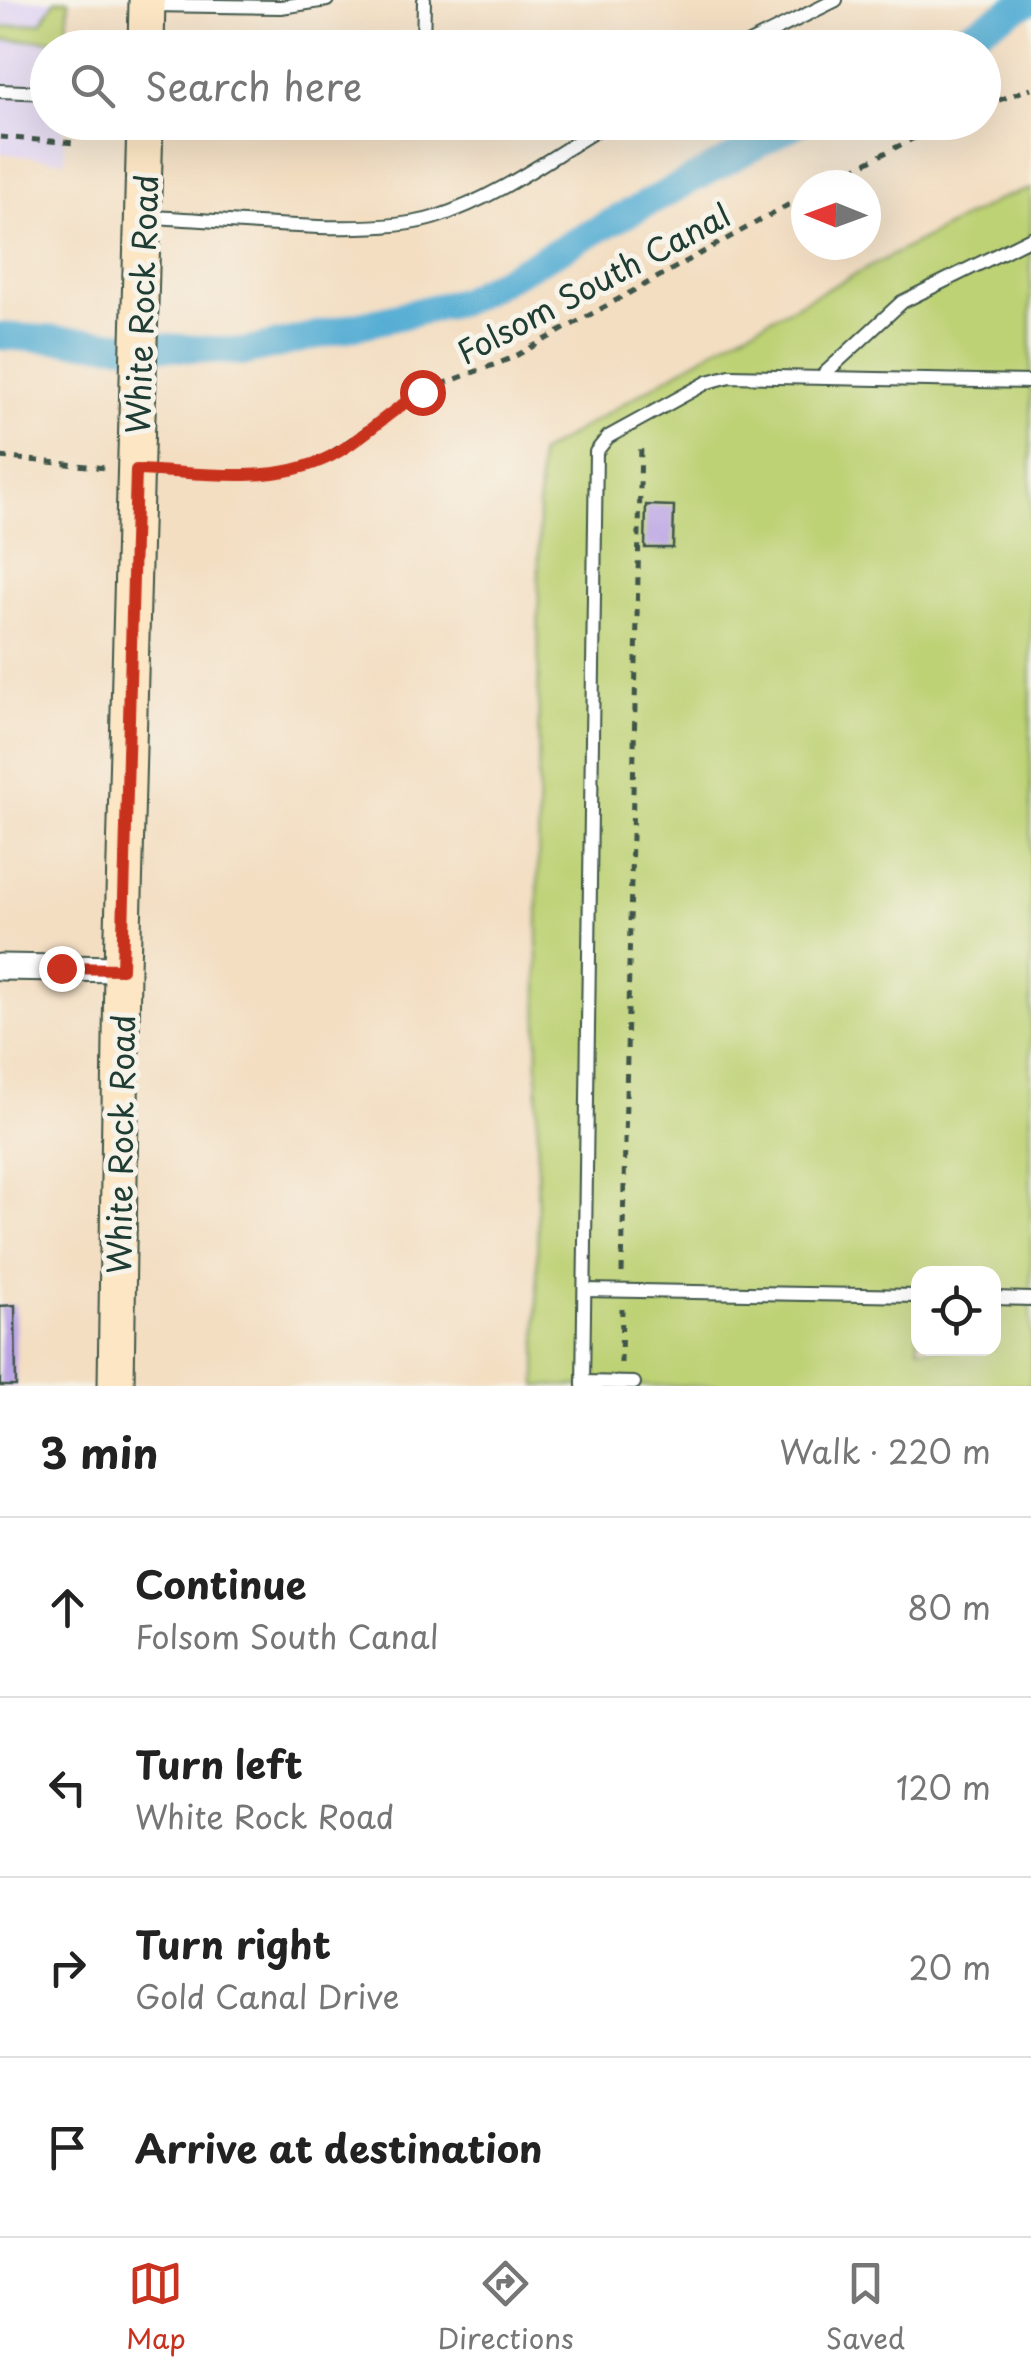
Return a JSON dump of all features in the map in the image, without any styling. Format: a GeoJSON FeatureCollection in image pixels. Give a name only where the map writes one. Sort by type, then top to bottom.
{"type":"FeatureCollection","features":[{"type":"Feature","properties":{"kind":"main road"},"geometry":{"type":"LineString","coordinates":[[146,30],[147,2]]}},
{"type":"Feature","properties":{"kind":"main road","name":"White Rock Road"},"geometry":{"type":"LineString","coordinates":[[116,1386],[122,969],[145,140]]}},
{"type":"Feature","properties":{"kind":"street"},"geometry":{"type":"LineString","coordinates":[[0,967],[122,969]]}},
{"type":"Feature","properties":{"kind":"lane"},"geometry":{"type":"LineString","coordinates":[[147,2],[281,7],[328,0]]}},
{"type":"Feature","properties":{"kind":"lane"},"geometry":{"type":"LineString","coordinates":[[424,0],[424,30]]}},
{"type":"Feature","properties":{"kind":"lane"},"geometry":{"type":"LineString","coordinates":[[775,30],[836,0]]}},
{"type":"Feature","properties":{"kind":"lane"},"geometry":{"type":"LineString","coordinates":[[0,91],[30,92]]}},
{"type":"Feature","properties":{"kind":"lane"},"geometry":{"type":"LineString","coordinates":[[144,231],[392,226],[433,218],[466,205],[579,140]]}},
{"type":"Feature","properties":{"kind":"lane"},"geometry":{"type":"LineString","coordinates":[[822,376],[902,302],[1031,238]]}},
{"type":"Feature","properties":{"kind":"lane"},"geometry":{"type":"LineString","coordinates":[[627,1383],[583,1384],[596,452],[608,438],[719,378],[822,376],[1031,382]]}},
{"type":"Feature","properties":{"kind":"lane"},"geometry":{"type":"LineString","coordinates":[[584,1290],[911,1296]]}},
{"type":"Feature","properties":{"kind":"lane"},"geometry":{"type":"LineString","coordinates":[[1001,1298],[1031,1299]]}},
{"type":"Feature","properties":{"kind":"path"},"geometry":{"type":"LineString","coordinates":[[1001,99],[1031,88]]}},
{"type":"Feature","properties":{"kind":"path"},"geometry":{"type":"LineString","coordinates":[[0,137],[30,139]]}},
{"type":"Feature","properties":{"kind":"path"},"geometry":{"type":"LineString","coordinates":[[38,140],[76,143]]}},
{"type":"Feature","properties":{"kind":"path"},"geometry":{"type":"LineString","coordinates":[[852,170],[910,140]]}},
{"type":"Feature","properties":{"kind":"path","name":"Folsom South Canal"},"geometry":{"type":"LineString","coordinates":[[0,457],[136,470],[268,474],[316,463],[341,450],[410,398],[512,358],[791,203]]}},
{"type":"Feature","properties":{"kind":"path"},"geometry":{"type":"LineString","coordinates":[[627,1383],[622,1290],[641,444]]}},
{"type":"Feature","properties":{"kind":"shaded area"},"geometry":{"type":"Polygon","coordinates":[[[0,0],[61,0],[62,30],[30,30],[30,140],[64,140],[65,161],[0,153],[0,0]]]}},
{"type":"Feature","properties":{"kind":"green space"},"geometry":{"type":"Polygon","coordinates":[[[55,0],[69,0],[67,30],[30,30],[30,40],[0,40],[0,28],[42,22],[55,0]]]}},
{"type":"Feature","properties":{"kind":"green space"},"geometry":{"type":"Polygon","coordinates":[[[1031,189],[1031,1386],[537,1386],[539,454],[735,337],[1004,197],[1031,189]]]}},
{"type":"Feature","properties":{"kind":"building"},"geometry":{"type":"Polygon","coordinates":[[[646,505],[674,506],[673,548],[645,548],[646,505]]]}},
{"type":"Feature","properties":{"kind":"building"},"geometry":{"type":"Polygon","coordinates":[[[15,1305],[16,1386],[0,1386],[0,1306],[15,1305]]]}},
{"type":"Feature","properties":{"kind":"waterway","name":"Folsom South Canal"},"geometry":{"type":"LineString","coordinates":[[975,30],[1031,0]]}},
{"type":"Feature","properties":{"kind":"waterway","name":"Folsom South Canal"},"geometry":{"type":"LineString","coordinates":[[0,336],[245,352],[463,301],[766,140]]}},
{"type":"Feature","properties":{"kind":"route"},"geometry":{"type":"LineString","coordinates":[[61,968],[122,969],[136,470],[268,474],[302,469],[341,450],[422,392]]}}]}
